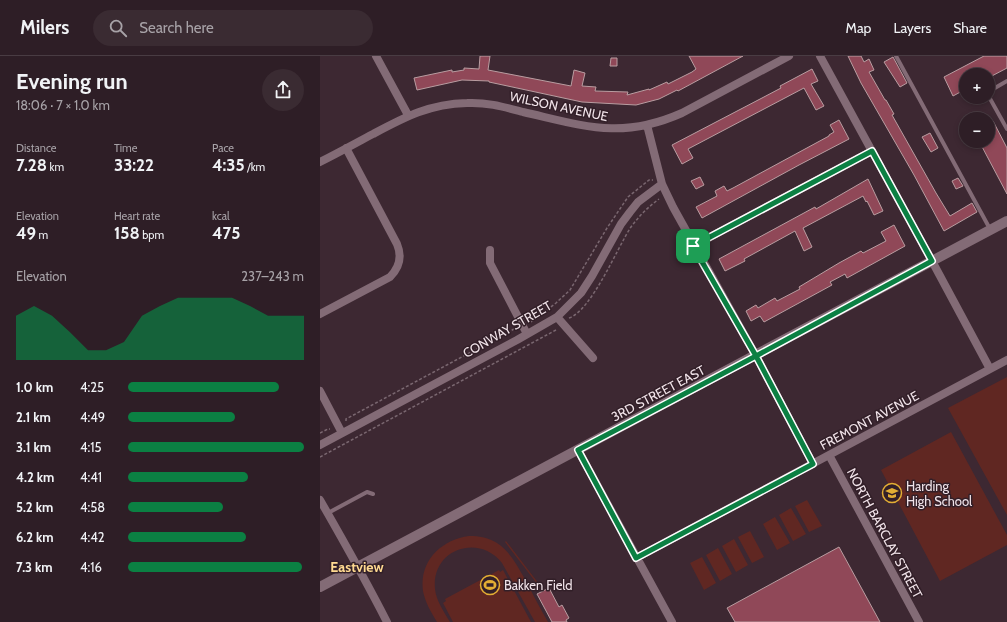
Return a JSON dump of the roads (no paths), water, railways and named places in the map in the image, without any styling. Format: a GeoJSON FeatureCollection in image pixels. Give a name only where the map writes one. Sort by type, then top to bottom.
{"type":"FeatureCollection","features":[{"type":"Feature","properties":{"kind":"street"},"geometry":{"type":"LineString","coordinates":[[376,56],[408,115]]}},
{"type":"Feature","properties":{"kind":"street","name":"WILSON AVENUE"},"geometry":{"type":"LineString","coordinates":[[320,162],[408,115],[448,104],[485,103],[582,125],[602,128],[625,129],[647,125],[682,113],[789,56]]}},
{"type":"Feature","properties":{"kind":"street"},"geometry":{"type":"LineString","coordinates":[[820,56],[990,369]]}},
{"type":"Feature","properties":{"kind":"street"},"geometry":{"type":"LineString","coordinates":[[647,125],[662,184],[693,246],[756,356],[813,464]]}},
{"type":"Feature","properties":{"kind":"street"},"geometry":{"type":"LineString","coordinates":[[320,314],[390,277],[398,267],[400,261],[399,249],[346,148]]}},
{"type":"Feature","properties":{"kind":"street"},"geometry":{"type":"LineString","coordinates":[[693,246],[872,151]]}},
{"type":"Feature","properties":{"kind":"street","name":"CONWAY STREET"},"geometry":{"type":"LineString","coordinates":[[320,445],[557,317],[581,293],[621,224],[630,212],[638,202],[662,184]]}},
{"type":"Feature","properties":{"kind":"street","name":"3RD STREET EAST"},"geometry":{"type":"LineString","coordinates":[[320,587],[1007,221]]}},
{"type":"Feature","properties":{"kind":"street"},"geometry":{"type":"LineString","coordinates":[[490,250],[490,263],[527,334]]}},
{"type":"Feature","properties":{"kind":"street"},"geometry":{"type":"LineString","coordinates":[[557,317],[593,358]]}},
{"type":"Feature","properties":{"kind":"street","name":"FREMONT AVENUE"},"geometry":{"type":"LineString","coordinates":[[636,558],[1007,360]]}},
{"type":"Feature","properties":{"kind":"street"},"geometry":{"type":"LineString","coordinates":[[320,391],[342,433]]}},
{"type":"Feature","properties":{"kind":"street"},"geometry":{"type":"LineString","coordinates":[[578,450],[672,622]]}},
{"type":"Feature","properties":{"kind":"street","name":"NORTH BARCLAY STREET"},"geometry":{"type":"LineString","coordinates":[[829,455],[919,622]]}},
{"type":"Feature","properties":{"kind":"street"},"geometry":{"type":"LineString","coordinates":[[320,500],[387,622]]}},
{"type":"Feature","properties":{"kind":"lane"},"geometry":{"type":"LineString","coordinates":[[896,56],[991,230]]}},
{"type":"Feature","properties":{"kind":"lane"},"geometry":{"type":"LineString","coordinates":[[995,89],[1007,81]]}},
{"type":"Feature","properties":{"kind":"lane"},"geometry":{"type":"LineString","coordinates":[[994,104],[1007,129]]}},
{"type":"Feature","properties":{"kind":"lane"},"geometry":{"type":"LineString","coordinates":[[327,513],[367,492],[373,494]]}},
{"type":"Feature","properties":{"kind":"place","name":"Harding High School"},"geometry":{"type":"Point","coordinates":[892,493]}},
{"type":"Feature","properties":{"kind":"place","name":"Bakken Field"},"geometry":{"type":"Point","coordinates":[490,585]}},
{"type":"Feature","properties":{"kind":"district","name":"Eastview"},"geometry":{"type":"Point","coordinates":[357,567]}}]}
